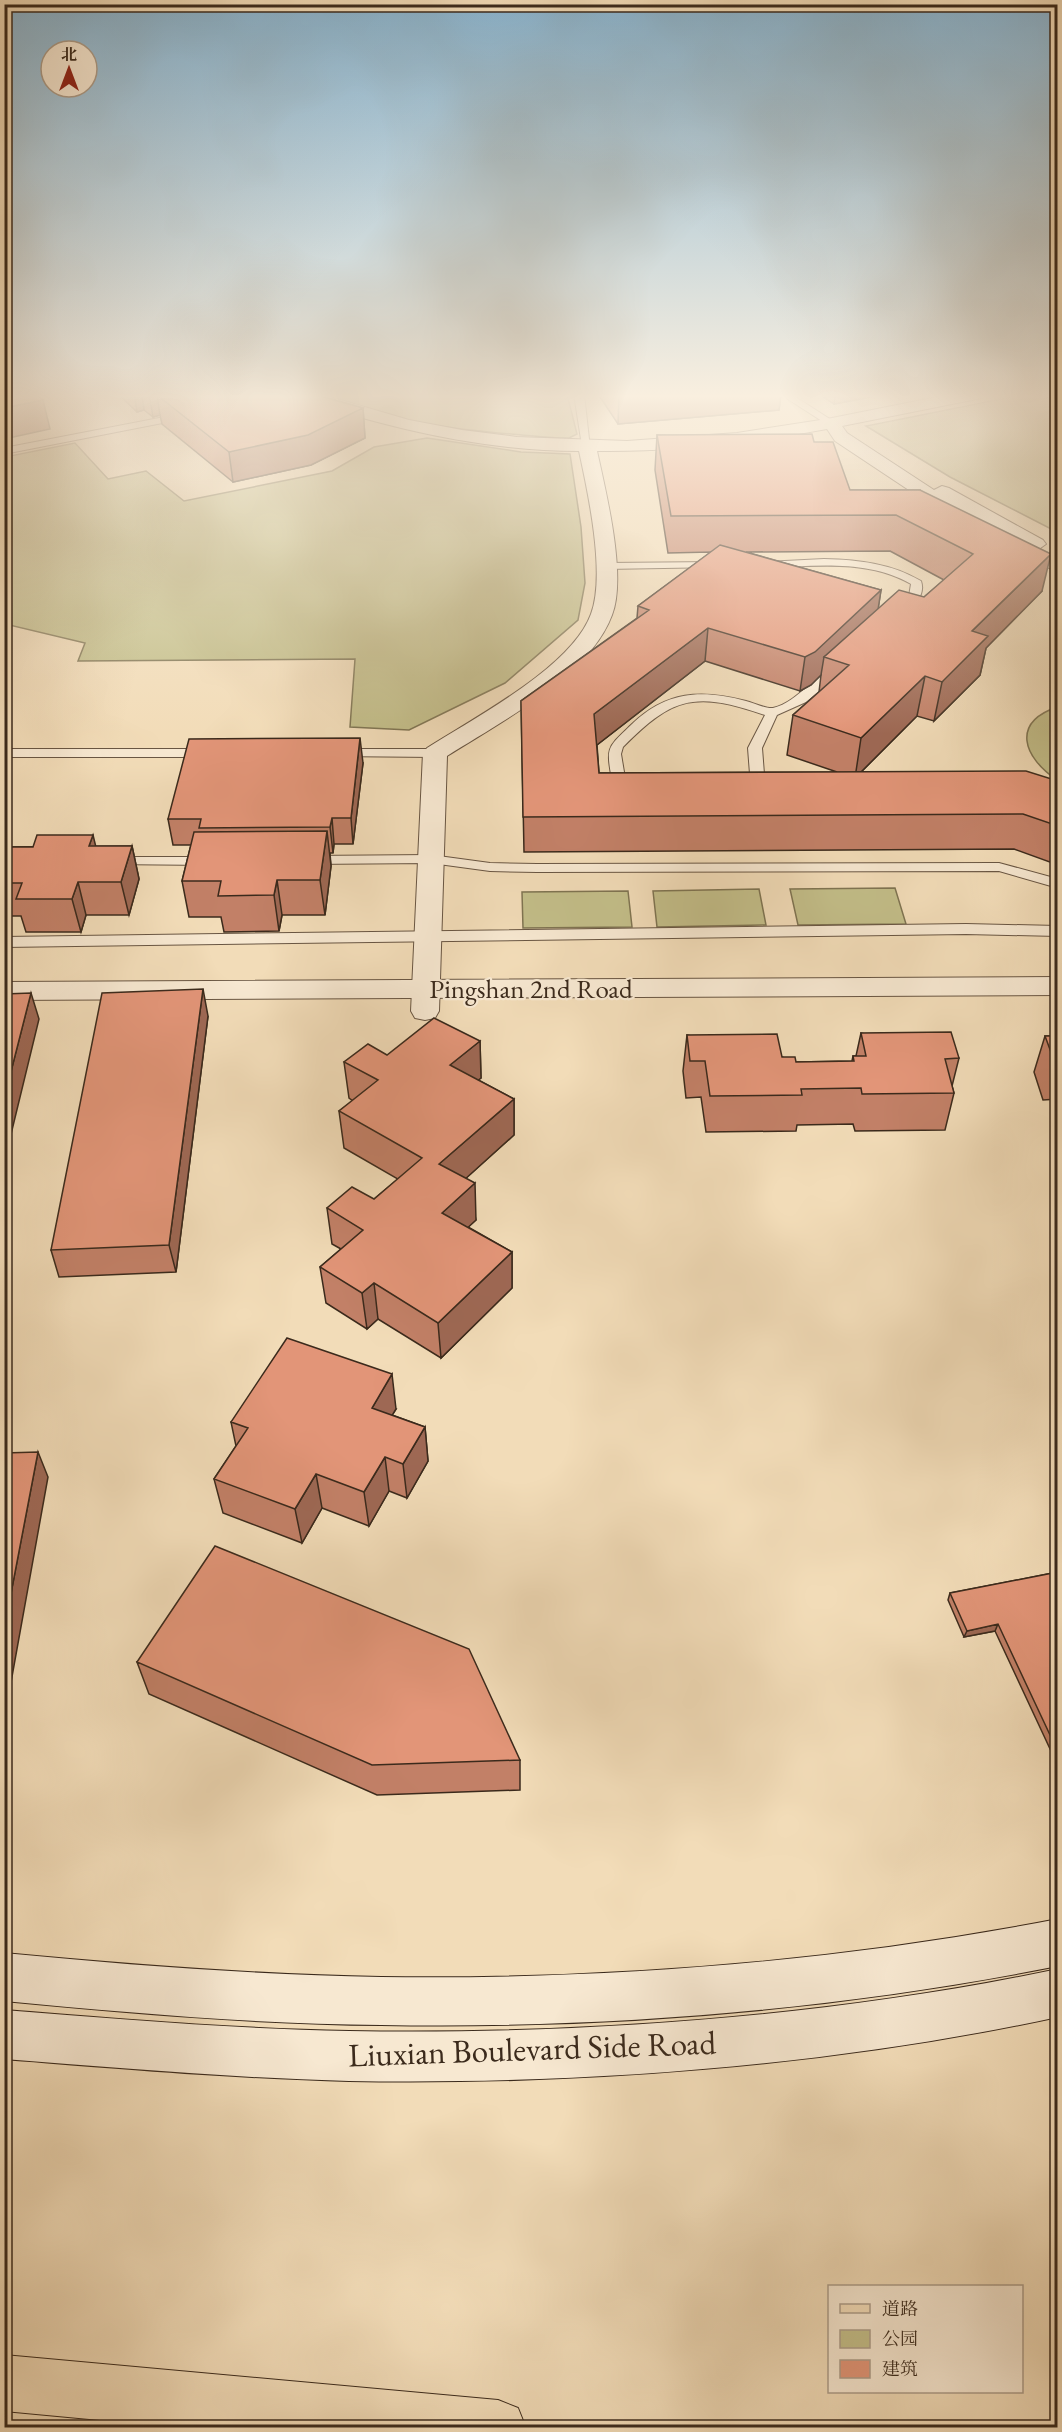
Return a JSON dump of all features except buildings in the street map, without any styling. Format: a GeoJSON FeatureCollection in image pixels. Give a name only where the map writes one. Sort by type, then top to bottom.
{"type":"FeatureCollection","features":[{"type":"Feature","properties":{"kind":"main road"},"geometry":{"type":"LineString","coordinates":[[4,2384],[498,2427]]}},
{"type":"Feature","properties":{"kind":"street"},"geometry":{"type":"LineString","coordinates":[[425,1000],[435,753],[566,664],[593,634],[602,614],[606,594],[606,566],[597,507]]}},
{"type":"Feature","properties":{"kind":"street"},"geometry":{"type":"LineString","coordinates":[[947,507],[1005,541],[1058,566]]}},
{"type":"Feature","properties":{"kind":"street"},"geometry":{"type":"LineString","coordinates":[[967,507],[1058,554]]}},
{"type":"Feature","properties":{"kind":"street","name":"Pingshan 2nd Road"},"geometry":{"type":"LineString","coordinates":[[4,1012],[1058,986]]}},
{"type":"Feature","properties":{"kind":"street","name":"Pingshan 2nd Road"},"geometry":{"type":"LineString","coordinates":[[4,991],[425,1000],[1058,1009]]}},
{"type":"Feature","properties":{"kind":"street","name":"Liuxian Boulevard Side Road"},"geometry":{"type":"LineString","coordinates":[[4,1977],[176,1993],[306,1999],[511,2000],[671,1992],[823,1978],[982,1958],[1058,1942]]}},
{"type":"Feature","properties":{"kind":"street","name":"Liuxian Boulevard Side Road"},"geometry":{"type":"LineString","coordinates":[[4,2034],[160,2048],[289,2054],[425,2055],[566,2052],[727,2041],[878,2024],[1058,1993]]}},
{"type":"Feature","properties":{"kind":"lane"},"geometry":{"type":"LineString","coordinates":[[606,566],[865,564],[892,570],[917,583],[918,591],[914,598],[889,621]]}},
{"type":"Feature","properties":{"kind":"lane"},"geometry":{"type":"LineString","coordinates":[[725,794],[747,787],[757,774],[755,748],[772,713],[816,690],[849,659]]}},
{"type":"Feature","properties":{"kind":"lane"},"geometry":{"type":"LineString","coordinates":[[651,794],[633,789],[619,780],[614,754],[617,746],[655,711],[672,702],[694,697],[727,700],[772,713]]}},
{"type":"Feature","properties":{"kind":"lane"},"geometry":{"type":"LineString","coordinates":[[4,753],[220,753]]}},
{"type":"Feature","properties":{"kind":"lane"},"geometry":{"type":"LineString","coordinates":[[327,753],[435,753]]}},
{"type":"Feature","properties":{"kind":"lane"},"geometry":{"type":"LineString","coordinates":[[288,860],[430,859],[490,867],[525,868],[999,867],[1023,872],[1058,884]]}},
{"type":"Feature","properties":{"kind":"lane"},"geometry":{"type":"LineString","coordinates":[[99,862],[229,861]]}},
{"type":"Feature","properties":{"kind":"lane"},"geometry":{"type":"LineString","coordinates":[[4,942],[966,930],[1058,931]]}},
{"type":"Feature","properties":{"kind":"green space"},"geometry":{"type":"Polygon","coordinates":[[[5,507],[578,507],[585,583],[578,620],[505,683],[409,730],[350,727],[355,659],[78,661],[85,643],[5,624],[5,507]]]}},
{"type":"Feature","properties":{"kind":"green space"},"geometry":{"type":"Polygon","coordinates":[[[1009,507],[1057,507],[1057,532],[1009,507]]]}},
{"type":"Feature","properties":{"kind":"green space"},"geometry":{"type":"Polygon","coordinates":[[[1058,707],[1057,780],[1036,761],[1027,741],[1028,731],[1033,722],[1042,714],[1058,707]]]}},
{"type":"Feature","properties":{"kind":"green space"},"geometry":{"type":"Polygon","coordinates":[[[895,888],[906,924],[798,925],[790,889],[895,888]]]}},
{"type":"Feature","properties":{"kind":"green space"},"geometry":{"type":"Polygon","coordinates":[[[759,889],[766,925],[657,927],[653,891],[759,889]]]}},
{"type":"Feature","properties":{"kind":"green space"},"geometry":{"type":"Polygon","coordinates":[[[628,891],[632,927],[523,928],[522,892],[628,891]]]}}]}
